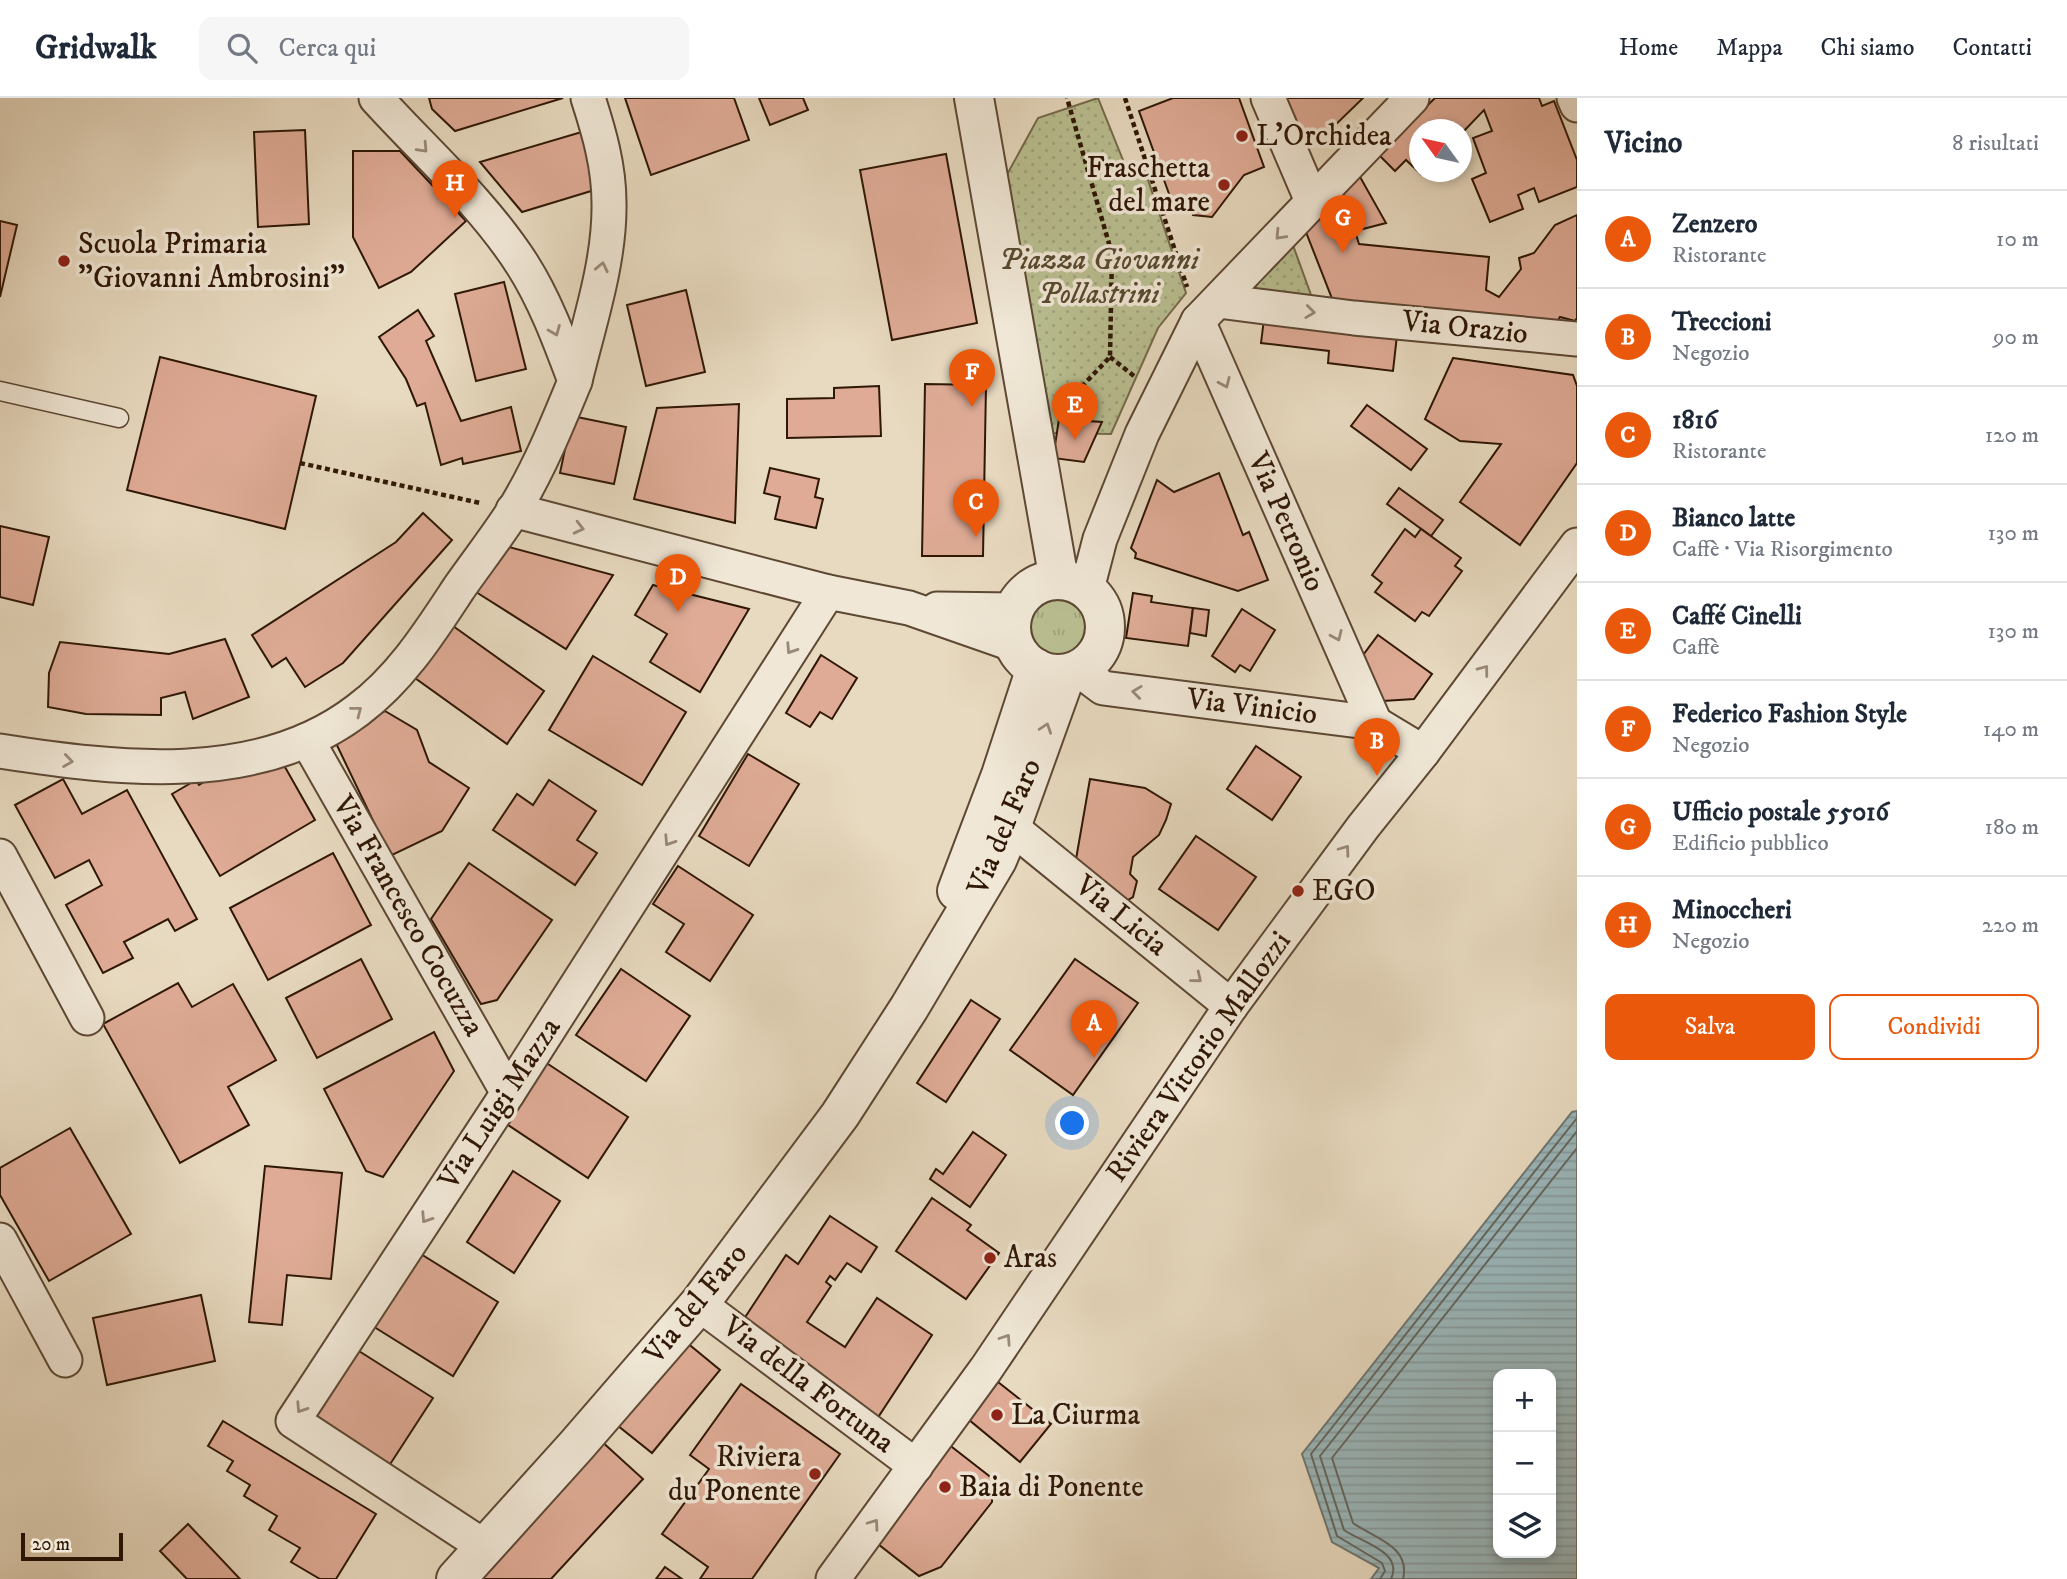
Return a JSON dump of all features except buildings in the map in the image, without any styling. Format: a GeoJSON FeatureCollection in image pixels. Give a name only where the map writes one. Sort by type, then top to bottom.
{"type":"FeatureCollection","features":[{"type":"Feature","properties":{"kind":"street"},"geometry":{"type":"LineString","coordinates":[[376,98],[477,206],[512,250],[540,297],[575,381]]}},
{"type":"Feature","properties":{"kind":"street"},"geometry":{"type":"LineString","coordinates":[[0,751],[88,764],[165,767],[237,760],[307,740],[344,721],[390,681],[422,643],[513,510],[547,448],[575,381],[600,275],[609,223],[609,190],[604,155],[588,98]]}},
{"type":"Feature","properties":{"kind":"street"},"geometry":{"type":"LineString","coordinates":[[513,510],[828,592],[909,608],[1042,654],[1088,664],[1098,652],[1105,635],[1105,619],[1101,607],[1073,585],[1051,537],[974,98]]}},
{"type":"Feature","properties":{"kind":"street"},"geometry":{"type":"LineString","coordinates":[[1268,98],[1312,201]]}},
{"type":"Feature","properties":{"kind":"street"},"geometry":{"type":"LineString","coordinates":[[1073,585],[1100,539],[1142,434],[1208,311],[1412,98]]}},
{"type":"Feature","properties":{"kind":"street"},"geometry":{"type":"LineString","coordinates":[[1574,98],[1577,105]]}},
{"type":"Feature","properties":{"kind":"street","name":"Via Orazio"},"geometry":{"type":"LineString","coordinates":[[1208,311],[1354,318],[1577,339]]}},
{"type":"Feature","properties":{"kind":"street","name":"Via Petronio"},"geometry":{"type":"LineString","coordinates":[[1208,311],[1375,723]]}},
{"type":"Feature","properties":{"kind":"street"},"geometry":{"type":"LineString","coordinates":[[1051,537],[1100,539]]}},
{"type":"Feature","properties":{"kind":"street","name":"Riviera Vittorio Mallozzi"},"geometry":{"type":"LineString","coordinates":[[834,1579],[986,1369],[1231,1006],[1577,545]]}},
{"type":"Feature","properties":{"kind":"street"},"geometry":{"type":"LineString","coordinates":[[1042,654],[1030,590],[1047,582],[1073,585]]}},
{"type":"Feature","properties":{"kind":"street","name":"Via Luigi Mazza"},"geometry":{"type":"LineString","coordinates":[[485,1547],[293,1421],[508,1093],[828,592]]}},
{"type":"Feature","properties":{"kind":"street","name":"Via Vinicio"},"geometry":{"type":"LineString","coordinates":[[1042,654],[1103,688],[1375,723],[1423,752]]}},
{"type":"Feature","properties":{"kind":"street","name":"Via del Faro"},"geometry":{"type":"LineString","coordinates":[[456,1579],[699,1304],[840,1115],[909,1009],[986,881],[1011,827],[1042,654]]}},
{"type":"Feature","properties":{"kind":"street","name":"Via del Faro"},"geometry":{"type":"LineString","coordinates":[[909,1009],[1001,775],[1042,654]]}},
{"type":"Feature","properties":{"kind":"street","name":"Via Francesco Cocuzza"},"geometry":{"type":"LineString","coordinates":[[307,740],[508,1093]]}},
{"type":"Feature","properties":{"kind":"street","name":"Via Licia"},"geometry":{"type":"LineString","coordinates":[[1011,827],[1231,1006]]}},
{"type":"Feature","properties":{"kind":"street"},"geometry":{"type":"LineString","coordinates":[[0,856],[87,1018]]}},
{"type":"Feature","properties":{"kind":"street"},"geometry":{"type":"LineString","coordinates":[[0,1240],[65,1360]]}},
{"type":"Feature","properties":{"kind":"street","name":"Via della Fortuna"},"geometry":{"type":"LineString","coordinates":[[699,1304],[916,1466]]}},
{"type":"Feature","properties":{"kind":"lane"},"geometry":{"type":"LineString","coordinates":[[0,391],[119,418]]}},
{"type":"Feature","properties":{"kind":"path"},"geometry":{"type":"LineString","coordinates":[[1034,435],[1110,357],[1112,254],[1067,98]]}},
{"type":"Feature","properties":{"kind":"path"},"geometry":{"type":"LineString","coordinates":[[1125,98],[1208,311]]}},
{"type":"Feature","properties":{"kind":"path"},"geometry":{"type":"LineString","coordinates":[[300,463],[513,510]]}},
{"type":"Feature","properties":{"kind":"green space","name":"Piazza Giovanni Pollastrini"},"geometry":{"type":"Polygon","coordinates":[[[1098,98],[1127,170],[1143,165],[1186,293],[1158,328],[1111,434],[1047,433],[1004,180],[1038,118],[1098,98]]]}},
{"type":"Feature","properties":{"kind":"green space"},"geometry":{"type":"Polygon","coordinates":[[[1290,237],[1315,306],[1251,293],[1290,237]]]}},
{"type":"Feature","properties":{"kind":"green space"},"geometry":{"type":"Polygon","coordinates":[[[1058,600],[1077,608],[1085,627],[1077,646],[1058,654],[1039,646],[1031,627],[1039,608],[1058,600]]]}},
{"type":"Feature","properties":{"kind":"water"},"geometry":{"type":"Polygon","coordinates":[[[1577,1111],[1577,1579],[1371,1579],[1379,1568],[1332,1542],[1302,1454],[1572,1112],[1577,1111]]]}},
{"type":"Feature","properties":{"kind":"place","name":"L'Orchidea"},"geometry":{"type":"Point","coordinates":[1242,136]}},
{"type":"Feature","properties":{"kind":"place","name":"Fraschetta del mare"},"geometry":{"type":"Point","coordinates":[1224,185]}},
{"type":"Feature","properties":{"kind":"place","name":"Minoccheri"},"geometry":{"type":"Point","coordinates":[455,218]}},
{"type":"Feature","properties":{"kind":"place","name":"Ufficio postale 55016"},"geometry":{"type":"Point","coordinates":[1343,253]}},
{"type":"Feature","properties":{"kind":"place","name":"Scuola Primaria \"Giovanni Ambrosini\""},"geometry":{"type":"Point","coordinates":[64,261]}},
{"type":"Feature","properties":{"kind":"place","name":"Federico Fashion Style"},"geometry":{"type":"Point","coordinates":[972,407]}},
{"type":"Feature","properties":{"kind":"place","name":"Caffé Cinelli"},"geometry":{"type":"Point","coordinates":[1075,440]}},
{"type":"Feature","properties":{"kind":"place","name":"1816"},"geometry":{"type":"Point","coordinates":[976,537]}},
{"type":"Feature","properties":{"kind":"place","name":"Bianco latte"},"geometry":{"type":"Point","coordinates":[678,612]}},
{"type":"Feature","properties":{"kind":"place","name":"Treccioni"},"geometry":{"type":"Point","coordinates":[1377,776]}},
{"type":"Feature","properties":{"kind":"place","name":"EGO"},"geometry":{"type":"Point","coordinates":[1298,891]}},
{"type":"Feature","properties":{"kind":"place","name":"Zenzero"},"geometry":{"type":"Point","coordinates":[1094,1058]}},
{"type":"Feature","properties":{"kind":"place","name":"Aras"},"geometry":{"type":"Point","coordinates":[990,1258]}},
{"type":"Feature","properties":{"kind":"place","name":"La Ciurma"},"geometry":{"type":"Point","coordinates":[997,1415]}},
{"type":"Feature","properties":{"kind":"place","name":"Riviera du Ponente"},"geometry":{"type":"Point","coordinates":[815,1474]}},
{"type":"Feature","properties":{"kind":"place","name":"Baia di Ponente"},"geometry":{"type":"Point","coordinates":[945,1487]}}]}
